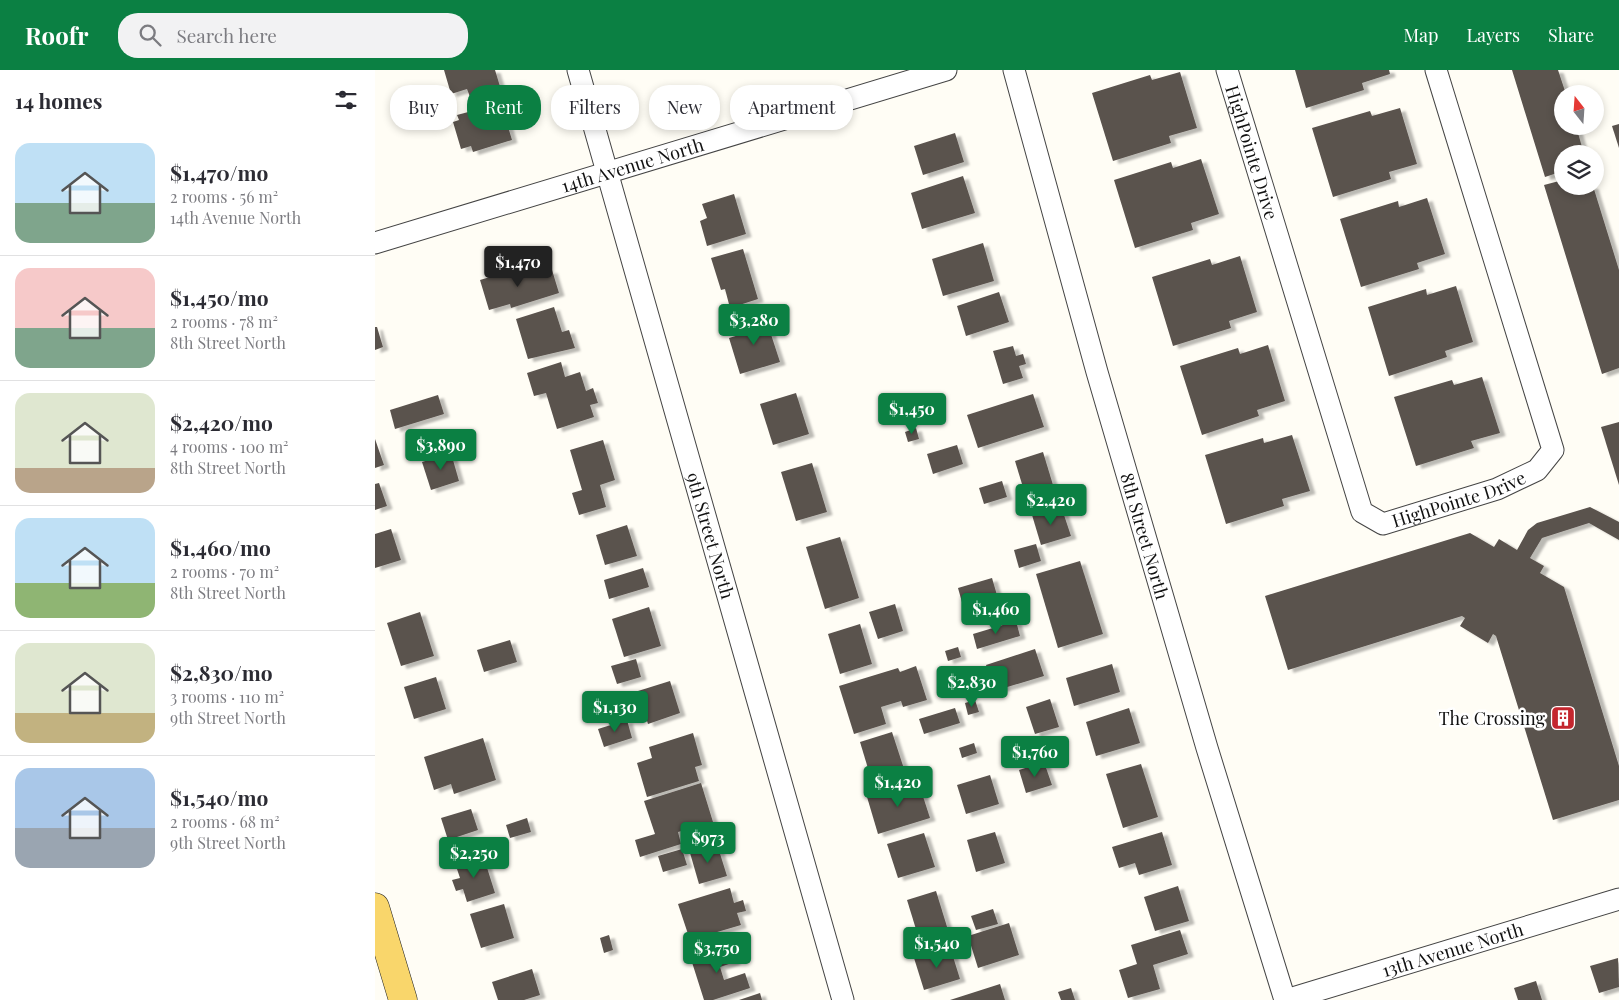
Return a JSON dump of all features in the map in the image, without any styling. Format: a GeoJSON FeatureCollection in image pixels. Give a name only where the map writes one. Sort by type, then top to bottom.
{"type":"FeatureCollection","features":[{"type":"Feature","properties":{"kind":"main road"},"geometry":{"type":"LineString","coordinates":[[375,907],[403,1000]]}},
{"type":"Feature","properties":{"kind":"street","name":"9th Street North"},"geometry":{"type":"LineString","coordinates":[[578,70],[843,1000]]}},
{"type":"Feature","properties":{"kind":"street","name":"14th Avenue North"},"geometry":{"type":"LineString","coordinates":[[375,242],[946,70]]}},
{"type":"Feature","properties":{"kind":"street","name":"8th Street North"},"geometry":{"type":"LineString","coordinates":[[1014,70],[1097,372],[1210,757],[1285,1000]]}},
{"type":"Feature","properties":{"kind":"street","name":"HighPointe Drive"},"geometry":{"type":"LineString","coordinates":[[1227,70],[1362,512],[1383,524],[1497,489],[1537,470],[1553,450],[1436,70]]}},
{"type":"Feature","properties":{"kind":"street","name":"13th Avenue North"},"geometry":{"type":"LineString","coordinates":[[1285,1000],[1619,899]]}},
{"type":"Feature","properties":{"kind":"building"},"geometry":{"type":"Polygon","coordinates":[[[444,70],[495,70],[500,85],[467,85],[467,89],[457,92],[457,85],[448,85],[444,70]]]}},
{"type":"Feature","properties":{"kind":"building"},"geometry":{"type":"Polygon","coordinates":[[[1295,70],[1389,70],[1390,74],[1362,83],[1364,90],[1306,108],[1295,70]]]}},
{"type":"Feature","properties":{"kind":"building"},"geometry":{"type":"Polygon","coordinates":[[[1512,70],[1558,70],[1563,85],[1554,85],[1554,135],[1579,135],[1581,145],[1554,145],[1554,174],[1545,177],[1512,70]]]}},
{"type":"Feature","properties":{"kind":"building"},"geometry":{"type":"Polygon","coordinates":[[[1180,72],[1197,128],[1169,136],[1171,143],[1113,161],[1092,93],[1150,75],[1152,80],[1180,72]]]}},
{"type":"Feature","properties":{"kind":"building"},"geometry":{"type":"Polygon","coordinates":[[[1400,108],[1417,164],[1389,172],[1391,179],[1333,197],[1312,128],[1370,111],[1372,116],[1400,108]]]}},
{"type":"Feature","properties":{"kind":"building"},"geometry":{"type":"Polygon","coordinates":[[[467,112],[467,130],[509,130],[512,140],[473,152],[471,146],[461,149],[455,130],[457,130],[457,121],[459,120],[457,115],[467,112]]]}},
{"type":"Feature","properties":{"kind":"building"},"geometry":{"type":"Polygon","coordinates":[[[1619,124],[1619,148],[1612,126],[1619,124]]]}},
{"type":"Feature","properties":{"kind":"building"},"geometry":{"type":"Polygon","coordinates":[[[955,133],[964,162],[923,175],[914,146],[955,133]]]}},
{"type":"Feature","properties":{"kind":"building"},"geometry":{"type":"Polygon","coordinates":[[[1201,159],[1219,214],[1191,223],[1193,230],[1135,248],[1114,180],[1171,162],[1173,168],[1201,159]]]}},
{"type":"Feature","properties":{"kind":"building"},"geometry":{"type":"Polygon","coordinates":[[[963,176],[975,213],[922,229],[911,193],[963,176]]]}},
{"type":"Feature","properties":{"kind":"building"},"geometry":{"type":"Polygon","coordinates":[[[1554,182],[1554,195],[1596,195],[1619,270],[1619,368],[1602,374],[1544,185],[1554,182]]]}},
{"type":"Feature","properties":{"kind":"building"},"geometry":{"type":"Polygon","coordinates":[[[734,194],[746,234],[707,246],[700,221],[707,218],[702,204],[734,194]]]}},
{"type":"Feature","properties":{"kind":"building"},"geometry":{"type":"Polygon","coordinates":[[[1427,198],[1445,254],[1417,263],[1419,269],[1361,287],[1340,219],[1398,201],[1399,207],[1427,198]]]}},
{"type":"Feature","properties":{"kind":"building"},"geometry":{"type":"Polygon","coordinates":[[[983,243],[994,281],[943,296],[932,259],[983,243]]]}},
{"type":"Feature","properties":{"kind":"building"},"geometry":{"type":"Polygon","coordinates":[[[743,249],[758,299],[730,308],[725,289],[721,290],[711,258],[743,249]]]}},
{"type":"Feature","properties":{"kind":"building"},"geometry":{"type":"Polygon","coordinates":[[[1240,256],[1257,312],[1229,321],[1231,328],[1173,346],[1152,277],[1210,259],[1212,265],[1240,256]]]}},
{"type":"Feature","properties":{"kind":"building"},"geometry":{"type":"Polygon","coordinates":[[[523,267],[527,277],[552,270],[559,293],[511,308],[510,304],[489,310],[480,280],[523,267]]]}},
{"type":"Feature","properties":{"kind":"building"},"geometry":{"type":"Polygon","coordinates":[[[1456,286],[1473,342],[1445,351],[1447,357],[1389,376],[1368,307],[1426,289],[1427,295],[1456,286]]]}},
{"type":"Feature","properties":{"kind":"building"},"geometry":{"type":"Polygon","coordinates":[[[999,292],[1009,322],[966,336],[957,306],[999,292]]]}},
{"type":"Feature","properties":{"kind":"building"},"geometry":{"type":"Polygon","coordinates":[[[554,307],[562,332],[569,330],[575,348],[528,359],[516,319],[554,307]]]}},
{"type":"Feature","properties":{"kind":"building"},"geometry":{"type":"Polygon","coordinates":[[[765,316],[780,362],[740,374],[729,338],[739,335],[736,325],[765,316]]]}},
{"type":"Feature","properties":{"kind":"building"},"geometry":{"type":"Polygon","coordinates":[[[375,327],[377,327],[383,347],[375,350],[375,327]]]}},
{"type":"Feature","properties":{"kind":"building"},"geometry":{"type":"Polygon","coordinates":[[[1268,345],[1285,401],[1257,410],[1259,416],[1202,435],[1180,366],[1238,348],[1240,354],[1268,345]]]}},
{"type":"Feature","properties":{"kind":"building"},"geometry":{"type":"Polygon","coordinates":[[[1013,346],[1016,356],[1023,354],[1026,364],[1019,366],[1023,378],[1003,384],[993,351],[1013,346]]]}},
{"type":"Feature","properties":{"kind":"building"},"geometry":{"type":"Polygon","coordinates":[[[561,362],[565,377],[580,372],[586,391],[593,388],[598,403],[590,405],[594,417],[557,429],[546,393],[534,396],[527,373],[561,362]]]}},
{"type":"Feature","properties":{"kind":"building"},"geometry":{"type":"Polygon","coordinates":[[[1482,377],[1500,433],[1471,441],[1474,448],[1416,466],[1394,397],[1452,380],[1454,385],[1482,377]]]}},
{"type":"Feature","properties":{"kind":"building"},"geometry":{"type":"Polygon","coordinates":[[[796,393],[809,434],[773,445],[760,404],[796,393]]]}},
{"type":"Feature","properties":{"kind":"building"},"geometry":{"type":"Polygon","coordinates":[[[1033,394],[1044,427],[978,448],[967,415],[1033,394]]]}},
{"type":"Feature","properties":{"kind":"building"},"geometry":{"type":"Polygon","coordinates":[[[438,395],[444,414],[395,429],[390,410],[438,395]]]}},
{"type":"Feature","properties":{"kind":"building"},"geometry":{"type":"Polygon","coordinates":[[[1619,422],[1619,485],[1601,427],[1619,422]]]}},
{"type":"Feature","properties":{"kind":"building"},"geometry":{"type":"Polygon","coordinates":[[[916,428],[919,439],[908,442],[905,432],[916,428]]]}},
{"type":"Feature","properties":{"kind":"building"},"geometry":{"type":"Polygon","coordinates":[[[1292,435],[1310,491],[1282,499],[1284,506],[1226,524],[1205,455],[1263,438],[1264,443],[1292,435]]]}},
{"type":"Feature","properties":{"kind":"building"},"geometry":{"type":"Polygon","coordinates":[[[375,439],[384,465],[375,468],[375,439]]]}},
{"type":"Feature","properties":{"kind":"building"},"geometry":{"type":"Polygon","coordinates":[[[603,440],[615,480],[600,485],[606,507],[579,515],[572,493],[582,490],[570,450],[603,440]]]}},
{"type":"Feature","properties":{"kind":"building"},"geometry":{"type":"Polygon","coordinates":[[[957,445],[963,464],[933,474],[927,454],[957,445]]]}},
{"type":"Feature","properties":{"kind":"building"},"geometry":{"type":"Polygon","coordinates":[[[1043,452],[1053,485],[1025,494],[1015,461],[1043,452]]]}},
{"type":"Feature","properties":{"kind":"building"},"geometry":{"type":"Polygon","coordinates":[[[451,453],[459,481],[431,490],[422,462],[451,453]]]}},
{"type":"Feature","properties":{"kind":"building"},"geometry":{"type":"Polygon","coordinates":[[[812,463],[827,512],[796,521],[781,472],[812,463]]]}},
{"type":"Feature","properties":{"kind":"building"},"geometry":{"type":"Polygon","coordinates":[[[1002,481],[1007,497],[984,504],[979,488],[1002,481]]]}},
{"type":"Feature","properties":{"kind":"building"},"geometry":{"type":"Polygon","coordinates":[[[379,483],[387,506],[375,510],[375,484],[379,483]]]}},
{"type":"Feature","properties":{"kind":"building"},"geometry":{"type":"Polygon","coordinates":[[[1061,506],[1071,536],[1041,545],[1032,515],[1061,506]]]}},
{"type":"Feature","properties":{"kind":"building","name":"The Crossing"},"geometry":{"type":"Polygon","coordinates":[[[1590,507],[1619,522],[1619,540],[1589,523],[1542,538],[1530,558],[1544,566],[1540,573],[1564,587],[1619,766],[1619,800],[1553,820],[1496,636],[1493,634],[1488,643],[1460,626],[1465,618],[1462,616],[1288,670],[1265,596],[1470,533],[1494,547],[1499,539],[1517,550],[1528,530],[1537,523],[1590,507]]]}},
{"type":"Feature","properties":{"kind":"building"},"geometry":{"type":"Polygon","coordinates":[[[627,525],[637,556],[605,565],[596,535],[627,525]]]}},
{"type":"Feature","properties":{"kind":"building"},"geometry":{"type":"Polygon","coordinates":[[[391,529],[401,560],[375,568],[375,534],[391,529]]]}},
{"type":"Feature","properties":{"kind":"building"},"geometry":{"type":"Polygon","coordinates":[[[840,537],[859,598],[825,609],[806,547],[840,537]]]}},
{"type":"Feature","properties":{"kind":"building"},"geometry":{"type":"Polygon","coordinates":[[[1036,544],[1041,561],[1019,568],[1014,550],[1036,544]]]}},
{"type":"Feature","properties":{"kind":"building"},"geometry":{"type":"Polygon","coordinates":[[[1080,561],[1103,634],[1058,648],[1036,574],[1080,561]]]}},
{"type":"Feature","properties":{"kind":"building"},"geometry":{"type":"Polygon","coordinates":[[[643,568],[649,587],[609,599],[604,580],[643,568]]]}},
{"type":"Feature","properties":{"kind":"building"},"geometry":{"type":"Polygon","coordinates":[[[992,578],[999,602],[965,613],[958,588],[992,578]]]}},
{"type":"Feature","properties":{"kind":"building"},"geometry":{"type":"Polygon","coordinates":[[[895,604],[903,631],[878,639],[869,612],[895,604]]]}},
{"type":"Feature","properties":{"kind":"building"},"geometry":{"type":"Polygon","coordinates":[[[649,607],[661,646],[624,657],[612,619],[649,607]]]}},
{"type":"Feature","properties":{"kind":"building"},"geometry":{"type":"Polygon","coordinates":[[[420,612],[434,656],[401,666],[387,623],[420,612]]]}},
{"type":"Feature","properties":{"kind":"building"},"geometry":{"type":"Polygon","coordinates":[[[1016,621],[1020,636],[977,649],[973,634],[1016,621]]]}},
{"type":"Feature","properties":{"kind":"building"},"geometry":{"type":"Polygon","coordinates":[[[860,624],[872,664],[840,674],[828,634],[860,624]]]}},
{"type":"Feature","properties":{"kind":"building"},"geometry":{"type":"Polygon","coordinates":[[[510,640],[517,662],[484,672],[477,650],[510,640]]]}},
{"type":"Feature","properties":{"kind":"building"},"geometry":{"type":"Polygon","coordinates":[[[958,647],[961,657],[948,661],[945,651],[958,647]]]}},
{"type":"Feature","properties":{"kind":"building"},"geometry":{"type":"Polygon","coordinates":[[[1035,649],[1044,676],[994,691],[986,665],[1035,649]]]}},
{"type":"Feature","properties":{"kind":"building"},"geometry":{"type":"Polygon","coordinates":[[[636,659],[641,677],[617,684],[611,666],[636,659]]]}},
{"type":"Feature","properties":{"kind":"building"},"geometry":{"type":"Polygon","coordinates":[[[1112,664],[1120,692],[1074,706],[1066,678],[1112,664]]]}},
{"type":"Feature","properties":{"kind":"building"},"geometry":{"type":"Polygon","coordinates":[[[916,666],[927,700],[903,707],[901,701],[881,707],[886,724],[854,734],[839,686],[898,668],[900,672],[916,666]]]}},
{"type":"Feature","properties":{"kind":"building"},"geometry":{"type":"Polygon","coordinates":[[[436,677],[446,709],[414,719],[404,687],[436,677]]]}},
{"type":"Feature","properties":{"kind":"building"},"geometry":{"type":"Polygon","coordinates":[[[670,681],[680,713],[648,724],[638,691],[670,681]]]}},
{"type":"Feature","properties":{"kind":"building"},"geometry":{"type":"Polygon","coordinates":[[[1050,699],[1059,727],[1035,734],[1026,707],[1050,699]]]}},
{"type":"Feature","properties":{"kind":"building"},"geometry":{"type":"Polygon","coordinates":[[[975,700],[979,712],[968,715],[965,703],[975,700]]]}},
{"type":"Feature","properties":{"kind":"building"},"geometry":{"type":"Polygon","coordinates":[[[955,708],[960,723],[924,734],[919,719],[955,708]]]}},
{"type":"Feature","properties":{"kind":"building"},"geometry":{"type":"Polygon","coordinates":[[[1129,708],[1140,743],[1096,756],[1086,722],[1129,708]]]}},
{"type":"Feature","properties":{"kind":"building"},"geometry":{"type":"Polygon","coordinates":[[[627,720],[632,738],[604,747],[598,729],[627,720]]]}},
{"type":"Feature","properties":{"kind":"building"},"geometry":{"type":"Polygon","coordinates":[[[892,732],[906,775],[873,785],[860,742],[892,732]]]}},
{"type":"Feature","properties":{"kind":"building"},"geometry":{"type":"Polygon","coordinates":[[[693,733],[702,765],[695,767],[699,781],[647,797],[637,763],[652,758],[649,747],[693,733]]]}},
{"type":"Feature","properties":{"kind":"building"},"geometry":{"type":"Polygon","coordinates":[[[483,738],[496,780],[454,794],[451,784],[434,790],[424,757],[483,738]]]}},
{"type":"Feature","properties":{"kind":"building"},"geometry":{"type":"Polygon","coordinates":[[[974,743],[977,753],[962,758],[959,748],[974,743]]]}},
{"type":"Feature","properties":{"kind":"building"},"geometry":{"type":"Polygon","coordinates":[[[1044,762],[1052,785],[1026,793],[1019,770],[1044,762]]]}},
{"type":"Feature","properties":{"kind":"building"},"geometry":{"type":"Polygon","coordinates":[[[1141,764],[1158,817],[1123,828],[1106,774],[1141,764]]]}},
{"type":"Feature","properties":{"kind":"building"},"geometry":{"type":"Polygon","coordinates":[[[990,775],[999,804],[966,814],[957,785],[990,775]]]}},
{"type":"Feature","properties":{"kind":"building"},"geometry":{"type":"Polygon","coordinates":[[[918,781],[930,818],[878,834],[867,797],[918,781]]]}},
{"type":"Feature","properties":{"kind":"building"},"geometry":{"type":"Polygon","coordinates":[[[701,783],[713,822],[678,832],[681,844],[640,857],[635,840],[655,834],[644,801],[701,783]]]}},
{"type":"Feature","properties":{"kind":"building"},"geometry":{"type":"Polygon","coordinates":[[[471,809],[478,830],[448,840],[441,818],[471,809]]]}},
{"type":"Feature","properties":{"kind":"building"},"geometry":{"type":"Polygon","coordinates":[[[527,818],[531,832],[510,838],[506,825],[527,818]]]}},
{"type":"Feature","properties":{"kind":"building"},"geometry":{"type":"Polygon","coordinates":[[[995,832],[1005,863],[976,872],[967,840],[995,832]]]}},
{"type":"Feature","properties":{"kind":"building"},"geometry":{"type":"Polygon","coordinates":[[[1162,832],[1172,865],[1139,875],[1135,863],[1119,868],[1112,847],[1162,832]]]}},
{"type":"Feature","properties":{"kind":"building"},"geometry":{"type":"Polygon","coordinates":[[[924,833],[935,867],[898,878],[887,844],[924,833]]]}},
{"type":"Feature","properties":{"kind":"building"},"geometry":{"type":"Polygon","coordinates":[[[717,844],[727,876],[699,884],[690,853],[717,844]]]}},
{"type":"Feature","properties":{"kind":"building"},"geometry":{"type":"Polygon","coordinates":[[[682,849],[687,865],[663,872],[658,856],[682,849]]]}},
{"type":"Feature","properties":{"kind":"building"},"geometry":{"type":"Polygon","coordinates":[[[483,855],[495,893],[467,902],[463,889],[456,891],[452,880],[460,878],[455,863],[483,855]]]}},
{"type":"Feature","properties":{"kind":"building"},"geometry":{"type":"Polygon","coordinates":[[[1178,886],[1189,921],[1155,931],[1144,897],[1178,886]]]}},
{"type":"Feature","properties":{"kind":"building"},"geometry":{"type":"Polygon","coordinates":[[[730,888],[734,903],[743,900],[746,911],[737,913],[741,925],[690,940],[678,904],[730,888]]]}},
{"type":"Feature","properties":{"kind":"building"},"geometry":{"type":"Polygon","coordinates":[[[936,891],[948,930],[919,939],[907,900],[936,891]]]}},
{"type":"Feature","properties":{"kind":"building"},"geometry":{"type":"Polygon","coordinates":[[[504,904],[514,938],[481,948],[470,914],[504,904]]]}},
{"type":"Feature","properties":{"kind":"building"},"geometry":{"type":"Polygon","coordinates":[[[993,909],[998,924],[976,930],[971,916],[993,909]]]}},
{"type":"Feature","properties":{"kind":"building"},"geometry":{"type":"Polygon","coordinates":[[[1009,923],[1019,955],[978,968],[968,936],[1009,923]]]}},
{"type":"Feature","properties":{"kind":"building"},"geometry":{"type":"Polygon","coordinates":[[[1180,930],[1188,954],[1153,965],[1160,989],[1128,998],[1119,970],[1137,964],[1131,945],[1180,930]]]}},
{"type":"Feature","properties":{"kind":"building"},"geometry":{"type":"Polygon","coordinates":[[[609,935],[613,950],[604,953],[600,938],[609,935]]]}},
{"type":"Feature","properties":{"kind":"building"},"geometry":{"type":"Polygon","coordinates":[[[729,944],[735,962],[720,967],[724,980],[745,973],[750,988],[713,1000],[704,1000],[690,956],[729,944]]]}},
{"type":"Feature","properties":{"kind":"building"},"geometry":{"type":"Polygon","coordinates":[[[950,947],[960,979],[924,990],[914,958],[950,947]]]}},
{"type":"Feature","properties":{"kind":"building"},"geometry":{"type":"Polygon","coordinates":[[[1618,958],[1619,987],[1599,993],[1590,966],[1618,958]]]}},
{"type":"Feature","properties":{"kind":"building"},"geometry":{"type":"Polygon","coordinates":[[[532,969],[540,995],[524,1000],[498,1000],[492,982],[532,969]]]}},
{"type":"Feature","properties":{"kind":"building"},"geometry":{"type":"Polygon","coordinates":[[[1536,981],[1542,1000],[1518,1000],[1514,988],[1536,981]]]}},
{"type":"Feature","properties":{"kind":"building"},"geometry":{"type":"Polygon","coordinates":[[[1000,984],[1005,1000],[950,1000],[1000,984]]]}},
{"type":"Feature","properties":{"kind":"building"},"geometry":{"type":"Polygon","coordinates":[[[1071,988],[1075,1000],[1061,1000],[1058,992],[1071,988]]]}},
{"type":"Feature","properties":{"kind":"building"},"geometry":{"type":"Polygon","coordinates":[[[760,993],[762,1000],[739,1000],[760,993]]]}},
{"type":"Feature","properties":{"kind":"place","name":"The Crossing"},"geometry":{"type":"Point","coordinates":[1563,718]}}]}
